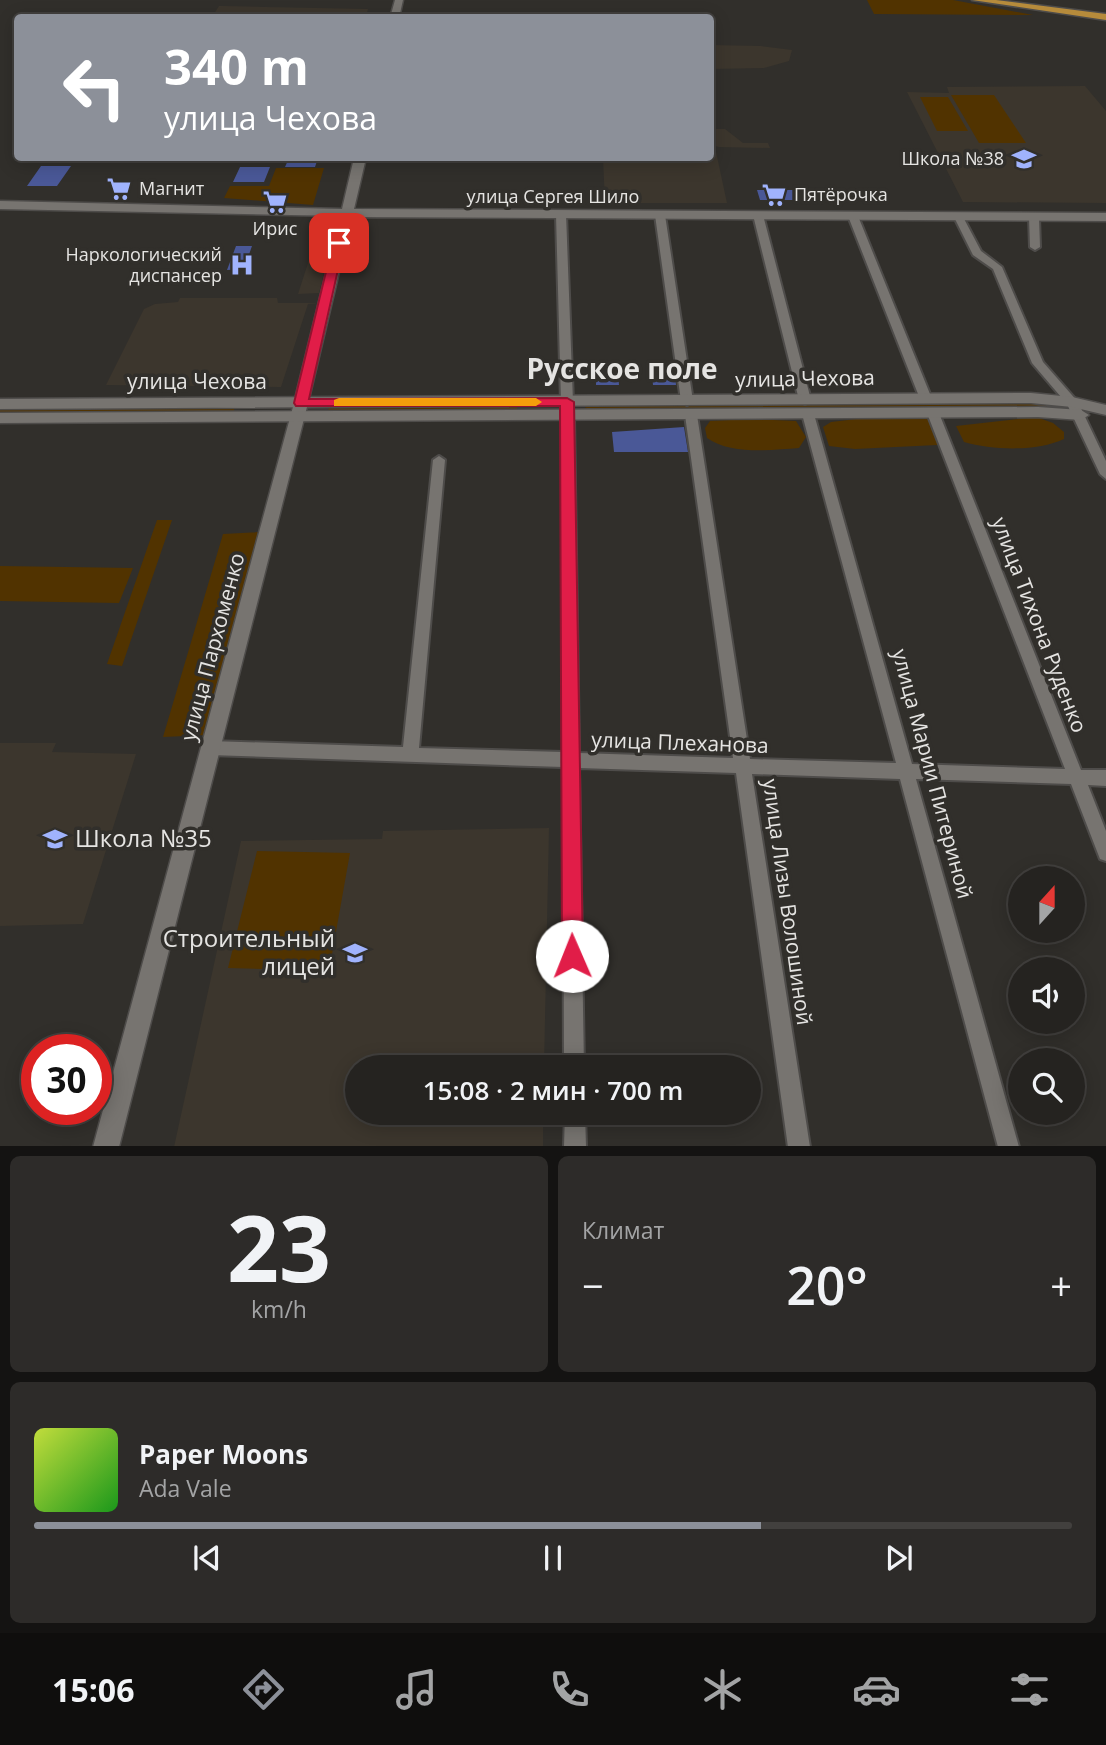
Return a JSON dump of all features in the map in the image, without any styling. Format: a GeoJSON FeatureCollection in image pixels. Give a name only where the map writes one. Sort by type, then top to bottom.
{"type":"FeatureCollection","features":[{"type":"Feature","properties":{"kind":"main road"},"geometry":{"type":"LineString","coordinates":[[976,0],[1106,17]]}},
{"type":"Feature","properties":{"kind":"main road"},"geometry":{"type":"LineString","coordinates":[[1054,0],[1106,7]]}},
{"type":"Feature","properties":{"kind":"street","name":"улица Пархоменко"},"geometry":{"type":"LineString","coordinates":[[106,1146],[299,410],[359,161]]}},
{"type":"Feature","properties":{"kind":"street","name":"улица Сергея Шило"},"geometry":{"type":"LineString","coordinates":[[0,205],[346,213],[1106,218]]}},
{"type":"Feature","properties":{"kind":"street"},"geometry":{"type":"LineString","coordinates":[[561,214],[567,409],[574,1055]]}},
{"type":"Feature","properties":{"kind":"street","name":"улица Лизы Волошиной"},"geometry":{"type":"LineString","coordinates":[[660,215],[799,1146]]}},
{"type":"Feature","properties":{"kind":"street","name":"улица Марии Питериной"},"geometry":{"type":"LineString","coordinates":[[758,215],[807,407],[1009,1146]]}},
{"type":"Feature","properties":{"kind":"street","name":"улица Тихона Руденко"},"geometry":{"type":"LineString","coordinates":[[853,216],[1106,853]]}},
{"type":"Feature","properties":{"kind":"street"},"geometry":{"type":"LineString","coordinates":[[959,217],[977,253],[997,267],[1038,363],[1074,408],[1106,474]]}},
{"type":"Feature","properties":{"kind":"street"},"geometry":{"type":"LineString","coordinates":[[1034,217],[1035,247]]}},
{"type":"Feature","properties":{"kind":"street","name":"улица Чехова"},"geometry":{"type":"LineString","coordinates":[[0,404],[299,410]]}},
{"type":"Feature","properties":{"kind":"street","name":"улица Чехова"},"geometry":{"type":"LineString","coordinates":[[0,418],[299,410],[930,406],[1106,410]]}},
{"type":"Feature","properties":{"kind":"street","name":"улица Чехова"},"geometry":{"type":"LineString","coordinates":[[1074,408],[1106,421]]}},
{"type":"Feature","properties":{"kind":"street"},"geometry":{"type":"LineString","coordinates":[[410,755],[439,460]]}},
{"type":"Feature","properties":{"kind":"street","name":"улица Плеханова"},"geometry":{"type":"LineString","coordinates":[[210,748],[1106,778]]}},
{"type":"Feature","properties":{"kind":"street"},"geometry":{"type":"LineString","coordinates":[[575,1125],[575,1146]]}},
{"type":"Feature","properties":{"kind":"shaded area"},"geometry":{"type":"Polygon","coordinates":[[[867,0],[953,0],[1033,15],[874,14],[867,0]]]}},
{"type":"Feature","properties":{"kind":"shaded area"},"geometry":{"type":"Polygon","coordinates":[[[219,6],[368,9],[367,14],[214,14],[219,6]]]}},
{"type":"Feature","properties":{"kind":"shaded area"},"geometry":{"type":"Polygon","coordinates":[[[714,45],[792,50],[789,61],[764,68],[714,69],[714,45]]]}},
{"type":"Feature","properties":{"kind":"shaded area","name":"Школа №38"},"geometry":{"type":"Polygon","coordinates":[[[1085,86],[1106,111],[1106,203],[963,202],[907,92],[949,93],[947,87],[1085,86]]]}},
{"type":"Feature","properties":{"kind":"shaded area"},"geometry":{"type":"Polygon","coordinates":[[[951,95],[994,95],[1026,143],[979,143],[951,95]]]}},
{"type":"Feature","properties":{"kind":"shaded area"},"geometry":{"type":"Polygon","coordinates":[[[920,97],[948,97],[968,131],[937,131],[920,97]]]}},
{"type":"Feature","properties":{"kind":"shaded area"},"geometry":{"type":"Polygon","coordinates":[[[714,129],[725,129],[743,143],[768,143],[770,148],[714,146],[714,129]]]}},
{"type":"Feature","properties":{"kind":"shaded area"},"geometry":{"type":"Polygon","coordinates":[[[715,147],[727,203],[605,203],[603,161],[714,161],[715,147]]]}},
{"type":"Feature","properties":{"kind":"shaded area"},"geometry":{"type":"Polygon","coordinates":[[[276,168],[324,168],[313,205],[224,198],[230,186],[269,186],[276,168]]]}},
{"type":"Feature","properties":{"kind":"shaded area"},"geometry":{"type":"Polygon","coordinates":[[[319,229],[335,229],[319,293],[298,294],[319,229]]]}},
{"type":"Feature","properties":{"kind":"shaded area"},"geometry":{"type":"Polygon","coordinates":[[[180,298],[277,298],[278,303],[321,303],[308,304],[281,387],[106,385],[144,309],[155,304],[178,302],[180,298]]]}},
{"type":"Feature","properties":{"kind":"shaded area"},"geometry":{"type":"Polygon","coordinates":[[[1035,401],[1066,408],[586,411],[585,405],[1035,401]]]}},
{"type":"Feature","properties":{"kind":"shaded area"},"geometry":{"type":"Polygon","coordinates":[[[235,406],[233,414],[0,415],[0,407],[235,406]]]}},
{"type":"Feature","properties":{"kind":"shaded area"},"geometry":{"type":"Polygon","coordinates":[[[329,406],[517,406],[517,412],[328,412],[329,406]]]}},
{"type":"Feature","properties":{"kind":"shaded area"},"geometry":{"type":"Polygon","coordinates":[[[874,417],[927,419],[939,427],[937,445],[855,449],[829,446],[823,427],[831,422],[874,417]]]}},
{"type":"Feature","properties":{"kind":"shaded area"},"geometry":{"type":"Polygon","coordinates":[[[1036,417],[1053,423],[1064,432],[1064,439],[1028,448],[988,447],[964,442],[956,426],[1036,417]]]}},
{"type":"Feature","properties":{"kind":"shaded area"},"geometry":{"type":"Polygon","coordinates":[[[710,421],[796,421],[806,437],[799,448],[764,450],[728,447],[707,438],[705,428],[710,421]]]}},
{"type":"Feature","properties":{"kind":"shaded area"},"geometry":{"type":"Polygon","coordinates":[[[157,520],[172,520],[122,666],[107,664],[157,520]]]}},
{"type":"Feature","properties":{"kind":"shaded area"},"geometry":{"type":"Polygon","coordinates":[[[260,532],[208,735],[163,737],[223,534],[260,532]]]}},
{"type":"Feature","properties":{"kind":"shaded area"},"geometry":{"type":"Polygon","coordinates":[[[0,566],[133,568],[119,603],[0,601],[0,566]]]}},
{"type":"Feature","properties":{"kind":"shaded area","name":"Школа №35"},"geometry":{"type":"Polygon","coordinates":[[[0,743],[56,743],[52,752],[136,754],[83,924],[0,926],[0,743]]]}},
{"type":"Feature","properties":{"kind":"shaded area","name":"Строительный лицей"},"geometry":{"type":"Polygon","coordinates":[[[549,828],[544,1055],[345,1055],[345,1125],[543,1125],[543,1146],[174,1146],[241,841],[382,839],[383,831],[549,828]]]}},
{"type":"Feature","properties":{"kind":"shaded area"},"geometry":{"type":"Polygon","coordinates":[[[257,851],[350,853],[329,971],[228,968],[257,851]]]}},
{"type":"Feature","properties":{"kind":"building"},"geometry":{"type":"Polygon","coordinates":[[[288,161],[317,161],[315,167],[285,167],[288,161]]]}},
{"type":"Feature","properties":{"kind":"building"},"geometry":{"type":"Polygon","coordinates":[[[41,166],[71,166],[57,186],[27,186],[41,166]]]}},
{"type":"Feature","properties":{"kind":"building"},"geometry":{"type":"Polygon","coordinates":[[[240,167],[270,167],[264,182],[233,182],[240,167]]]}},
{"type":"Feature","properties":{"kind":"building","name":"Пятёрочка"},"geometry":{"type":"Polygon","coordinates":[[[757,190],[798,190],[801,200],[760,200],[757,190]]]}},
{"type":"Feature","properties":{"kind":"building","name":"Наркологический диспансер"},"geometry":{"type":"Polygon","coordinates":[[[236,246],[252,246],[244,269],[227,270],[236,246]]]}},
{"type":"Feature","properties":{"kind":"building"},"geometry":{"type":"Polygon","coordinates":[[[675,374],[676,385],[653,385],[652,375],[675,374]]]}},
{"type":"Feature","properties":{"kind":"building"},"geometry":{"type":"Polygon","coordinates":[[[596,375],[618,375],[619,385],[596,385],[596,375]]]}},
{"type":"Feature","properties":{"kind":"building"},"geometry":{"type":"Polygon","coordinates":[[[684,427],[688,452],[614,452],[612,432],[684,427]]]}},
{"type":"Feature","properties":{"kind":"slow traffic"},"geometry":{"type":"LineString","coordinates":[[339,403],[536,402]]}},
{"type":"Feature","properties":{"kind":"place","name":"Школа №38"},"geometry":{"type":"Point","coordinates":[1024,159]}},
{"type":"Feature","properties":{"kind":"place","name":"Магнит"},"geometry":{"type":"Point","coordinates":[119,189]}},
{"type":"Feature","properties":{"kind":"place","name":"Пятёрочка"},"geometry":{"type":"Point","coordinates":[774,195]}},
{"type":"Feature","properties":{"kind":"place","name":"Ирис"},"geometry":{"type":"Point","coordinates":[275,202]}},
{"type":"Feature","properties":{"kind":"place","name":"Наркологический диспансер"},"geometry":{"type":"Point","coordinates":[242,265]}},
{"type":"Feature","properties":{"kind":"place","name":"Школа №35"},"geometry":{"type":"Point","coordinates":[55,839]}},
{"type":"Feature","properties":{"kind":"place","name":"Строительный лицей"},"geometry":{"type":"Point","coordinates":[355,953]}},
{"type":"Feature","properties":{"kind":"district","name":"Русское поле"},"geometry":{"type":"Point","coordinates":[622,369]}},
{"type":"Feature","properties":{"kind":"route"},"geometry":{"type":"LineString","coordinates":[[339,243],[301,403],[567,402],[572,956]]}}]}
